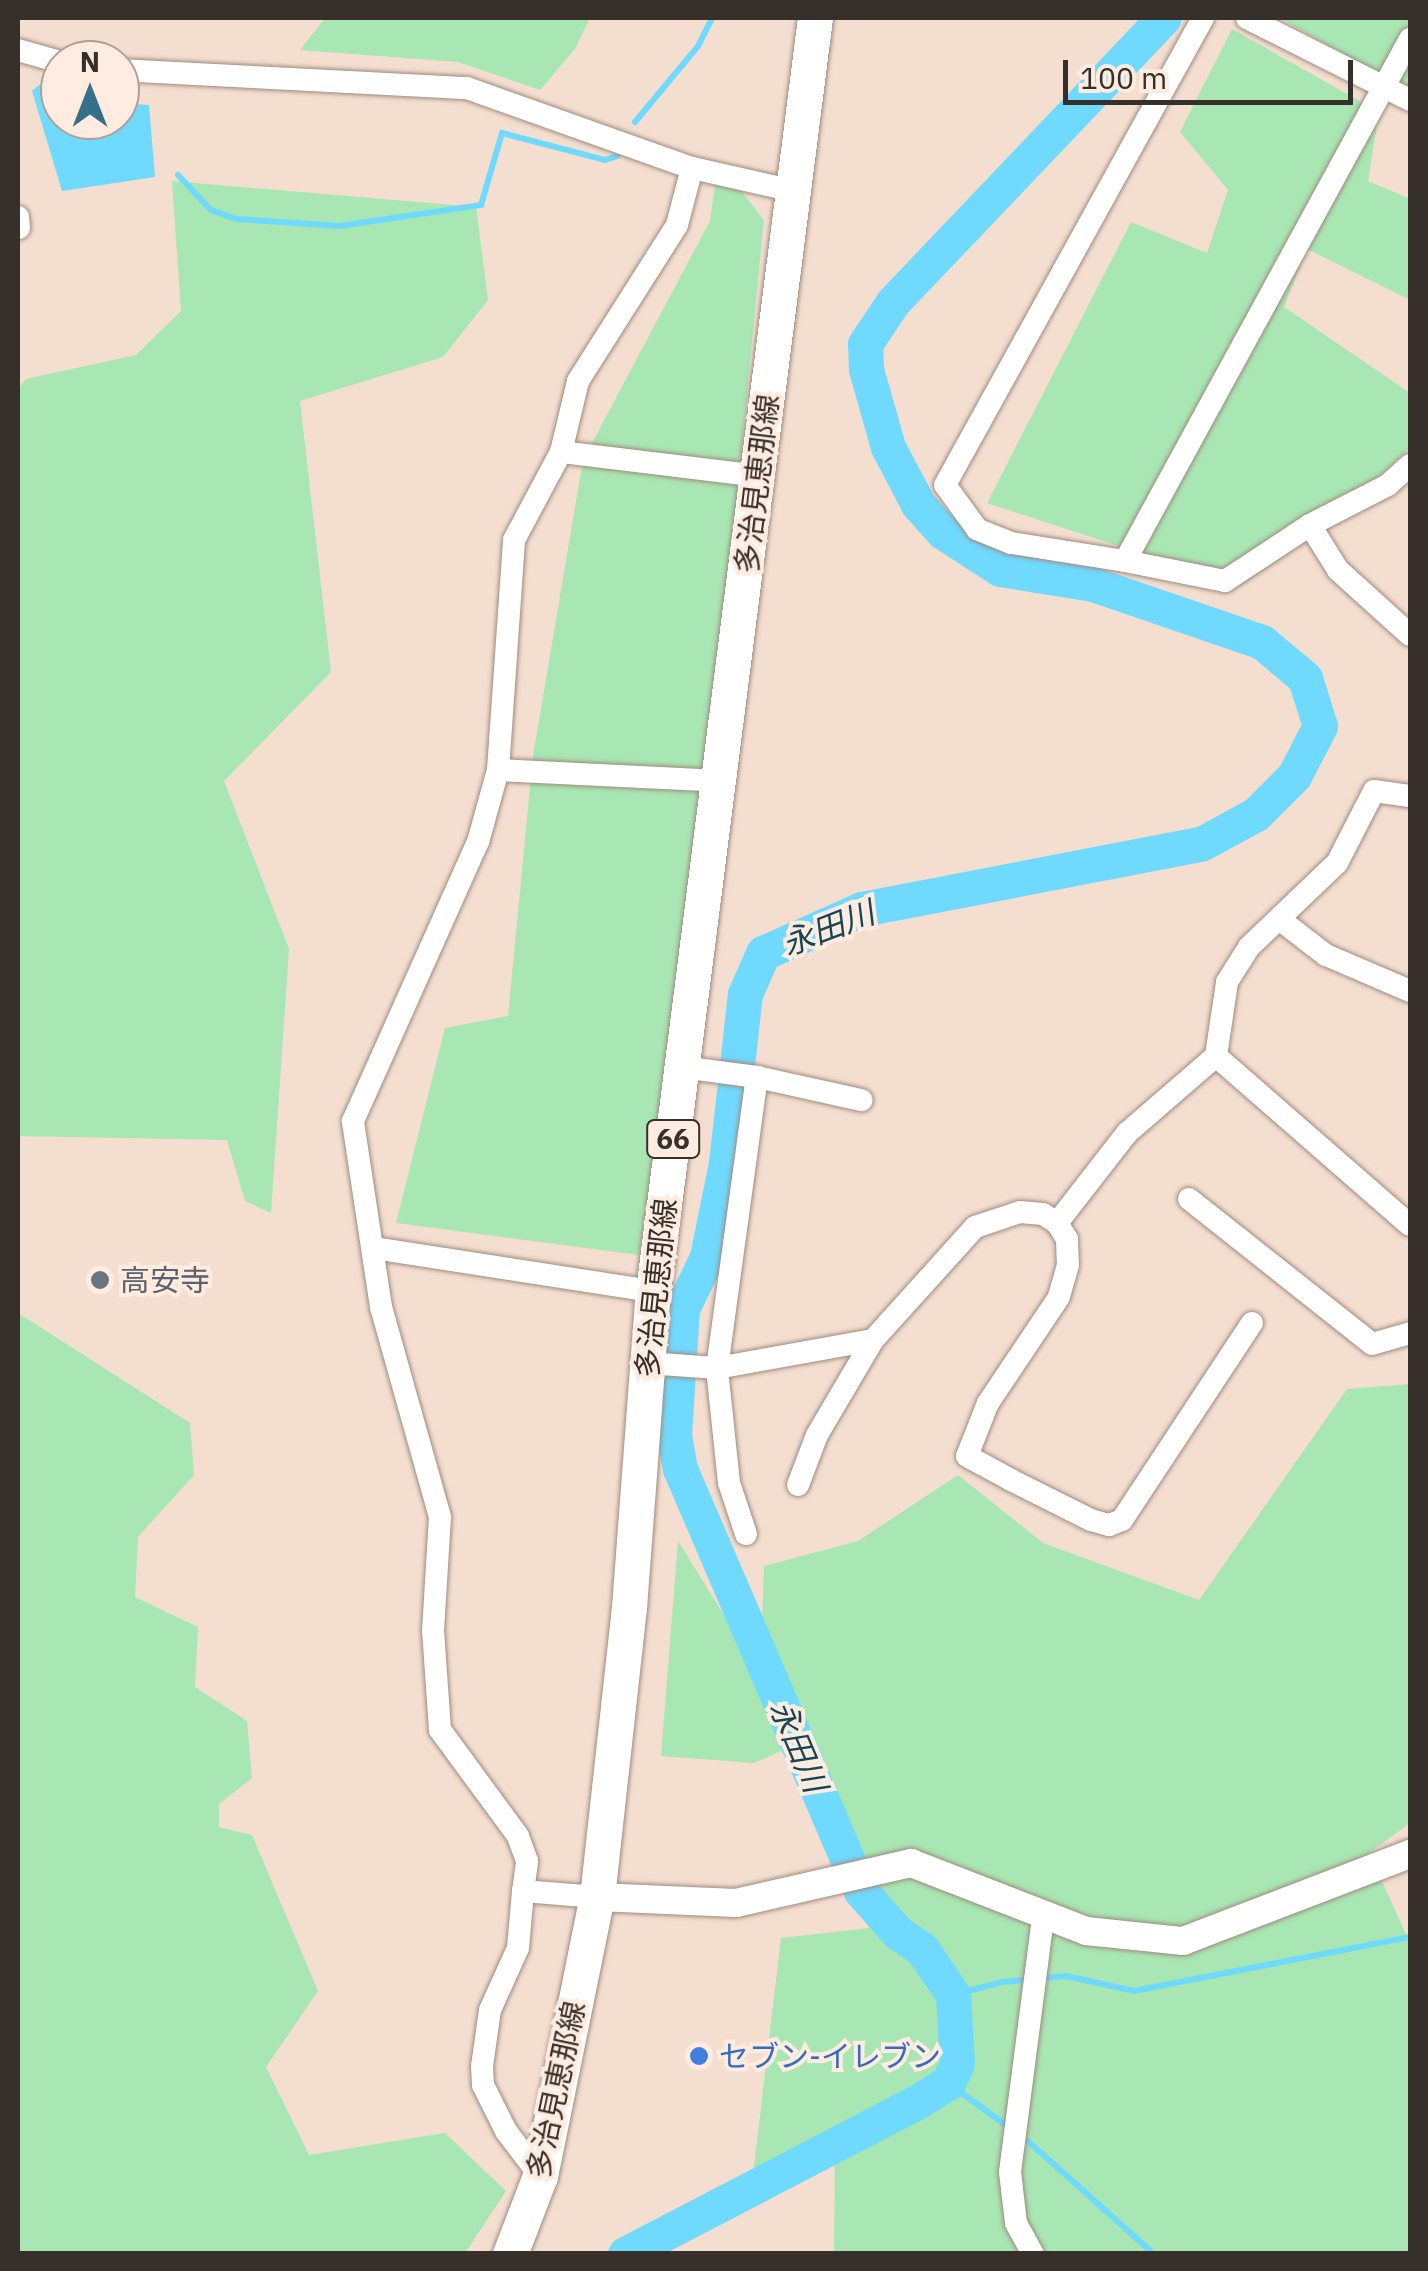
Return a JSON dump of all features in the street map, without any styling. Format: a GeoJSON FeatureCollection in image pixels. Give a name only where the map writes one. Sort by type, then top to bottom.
{"type":"FeatureCollection","features":[{"type":"Feature","properties":{"kind":"main road","name":"多治見恵那線"},"geometry":{"type":"LineString","coordinates":[[510,2254],[540,2176],[596,1896],[629,1607],[652,1363],[654,1292],[690,1068],[720,782],[815,18]]}},
{"type":"Feature","properties":{"kind":"street"},"geometry":{"type":"LineString","coordinates":[[1203,18],[946,485],[977,530],[1011,543],[1225,581],[1310,525],[1388,484],[1410,465]]}},
{"type":"Feature","properties":{"kind":"street"},"geometry":{"type":"LineString","coordinates":[[1247,18],[1410,100]]}},
{"type":"Feature","properties":{"kind":"street"},"geometry":{"type":"LineString","coordinates":[[1125,561],[1410,39]]}},
{"type":"Feature","properties":{"kind":"street"},"geometry":{"type":"LineString","coordinates":[[140,71],[468,88],[692,168],[794,190]]}},
{"type":"Feature","properties":{"kind":"street"},"geometry":{"type":"LineString","coordinates":[[540,2176],[506,2130],[483,2085],[482,2066],[490,2010],[518,1948],[527,1861],[518,1836],[454,1758],[433,1704],[440,1517],[409,1420],[353,1122],[478,842],[498,770],[514,540],[561,452],[578,381],[677,225],[692,168]]}},
{"type":"Feature","properties":{"kind":"street"},"geometry":{"type":"LineString","coordinates":[[561,452],[758,476]]}},
{"type":"Feature","properties":{"kind":"street"},"geometry":{"type":"LineString","coordinates":[[1310,525],[1338,570],[1410,635]]}},
{"type":"Feature","properties":{"kind":"street"},"geometry":{"type":"LineString","coordinates":[[498,770],[720,782]]}},
{"type":"Feature","properties":{"kind":"street"},"geometry":{"type":"LineString","coordinates":[[1057,1224],[1127,1133],[1216,1056],[1227,982],[1248,947],[1337,863],[1374,791],[1410,796]]}},
{"type":"Feature","properties":{"kind":"street"},"geometry":{"type":"LineString","coordinates":[[1279,918],[1326,955],[1410,991]]}},
{"type":"Feature","properties":{"kind":"street"},"geometry":{"type":"LineString","coordinates":[[1216,1056],[1410,1225]]}},
{"type":"Feature","properties":{"kind":"street"},"geometry":{"type":"LineString","coordinates":[[690,1068],[751,1076],[861,1100]]}},
{"type":"Feature","properties":{"kind":"street"},"geometry":{"type":"LineString","coordinates":[[746,1534],[729,1483],[711,1369],[751,1076]]}},
{"type":"Feature","properties":{"kind":"street"},"geometry":{"type":"LineString","coordinates":[[1189,1200],[1372,1344],[1410,1333]]}},
{"type":"Feature","properties":{"kind":"street"},"geometry":{"type":"LineString","coordinates":[[798,1485],[817,1435],[873,1340],[975,1227],[1020,1212],[1044,1214],[1057,1224],[1066,1239],[1068,1266],[1060,1298],[988,1403],[967,1456],[1091,1520],[1109,1525],[1122,1520],[1252,1324]]}},
{"type":"Feature","properties":{"kind":"street"},"geometry":{"type":"LineString","coordinates":[[374,1248],[654,1292]]}},
{"type":"Feature","properties":{"kind":"street"},"geometry":{"type":"LineString","coordinates":[[652,1363],[711,1369],[873,1340]]}},
{"type":"Feature","properties":{"kind":"street"},"geometry":{"type":"LineString","coordinates":[[523,1891],[736,1903],[873,1867],[911,1863],[1043,1918],[1123,1940],[1182,1942],[1410,1854]]}},
{"type":"Feature","properties":{"kind":"street"},"geometry":{"type":"LineString","coordinates":[[1033,2254],[1016,2223],[1010,2172],[1043,1918]]}},
{"type":"Feature","properties":{"kind":"green space"},"geometry":{"type":"Polygon","coordinates":[[[325,18],[590,18],[575,49],[540,90],[458,62],[300,50],[325,18]]]}},
{"type":"Feature","properties":{"kind":"green space"},"geometry":{"type":"Polygon","coordinates":[[[1280,18],[1410,18],[1410,92],[1280,18]]]}},
{"type":"Feature","properties":{"kind":"green space"},"geometry":{"type":"Polygon","coordinates":[[[1232,29],[1379,112],[1368,181],[1410,199],[1410,300],[1307,249],[1284,307],[1410,393],[1410,448],[1312,537],[1241,586],[987,503],[1131,222],[1207,253],[1228,190],[1180,132],[1232,29]]]}},
{"type":"Feature","properties":{"kind":"green space"},"geometry":{"type":"Polygon","coordinates":[[[172,181],[476,207],[488,300],[443,357],[300,401],[331,672],[224,781],[289,949],[271,1213],[245,1201],[227,1140],[21,1136],[18,1147],[18,389],[26,379],[136,355],[181,311],[172,181]]]}},
{"type":"Feature","properties":{"kind":"green space"},"geometry":{"type":"Polygon","coordinates":[[[715,185],[741,191],[764,220],[703,837],[639,1255],[396,1223],[445,1028],[508,1016],[533,756],[583,460],[710,221],[715,185]]]}},
{"type":"Feature","properties":{"kind":"green space"},"geometry":{"type":"Polygon","coordinates":[[[18,1313],[190,1423],[194,1475],[138,1537],[135,1597],[198,1627],[195,1687],[247,1721],[252,1778],[219,1804],[219,1827],[252,1835],[318,1991],[266,2067],[309,2155],[445,2133],[506,2191],[465,2253],[18,2253],[18,1313]]]}},
{"type":"Feature","properties":{"kind":"green space"},"geometry":{"type":"Polygon","coordinates":[[[1410,1384],[1410,1823],[1369,1853],[1410,1943],[1410,2253],[834,2253],[835,2144],[752,2183],[781,1938],[869,1928],[797,1744],[754,1763],[661,1756],[678,1541],[783,1710],[761,1652],[764,1566],[858,1541],[958,1475],[1043,1543],[1199,1600],[1347,1389],[1410,1384]]]}},
{"type":"Feature","properties":{"kind":"water"},"geometry":{"type":"Polygon","coordinates":[[[40,85],[40,118],[32,91],[40,85]]]}},
{"type":"Feature","properties":{"kind":"water"},"geometry":{"type":"Polygon","coordinates":[[[140,104],[149,105],[155,177],[62,191],[47,140],[140,140],[140,104]]]}},
{"type":"Feature","properties":{"kind":"waterway"},"geometry":{"type":"LineString","coordinates":[[635,122],[698,46],[712,18]]}},
{"type":"Feature","properties":{"kind":"waterway","name":"永田川"},"geometry":{"type":"LineString","coordinates":[[625,2254],[917,2102],[948,2083],[957,2064],[953,1995],[922,1949],[898,1933],[861,1891],[680,1469],[674,1435],[682,1309],[707,1257],[726,1163],[745,994],[763,953],[862,909],[1201,844],[1256,814],[1294,776],[1320,726],[1305,678],[1262,642],[1093,584],[1000,569],[943,532],[918,504],[888,447],[866,369],[865,344],[893,302],[1163,18]]}},
{"type":"Feature","properties":{"kind":"waterway"},"geometry":{"type":"LineString","coordinates":[[178,175],[211,210],[236,219],[340,226],[481,205],[502,133],[605,160],[617,156]]}},
{"type":"Feature","properties":{"kind":"waterway"},"geometry":{"type":"LineString","coordinates":[[953,1995],[1002,1982],[1066,1976],[1134,1991],[1410,1937]]}},
{"type":"Feature","properties":{"kind":"waterway"},"geometry":{"type":"LineString","coordinates":[[948,2083],[1010,2128]]}},
{"type":"Feature","properties":{"kind":"waterway"},"geometry":{"type":"LineString","coordinates":[[1021,2135],[1154,2254]]}},
{"type":"Feature","properties":{"kind":"place","name":"高安寺"},"geometry":{"type":"Point","coordinates":[100,1280]}},
{"type":"Feature","properties":{"kind":"place","name":"セブン-イレブン"},"geometry":{"type":"Point","coordinates":[699,2056]}}]}
